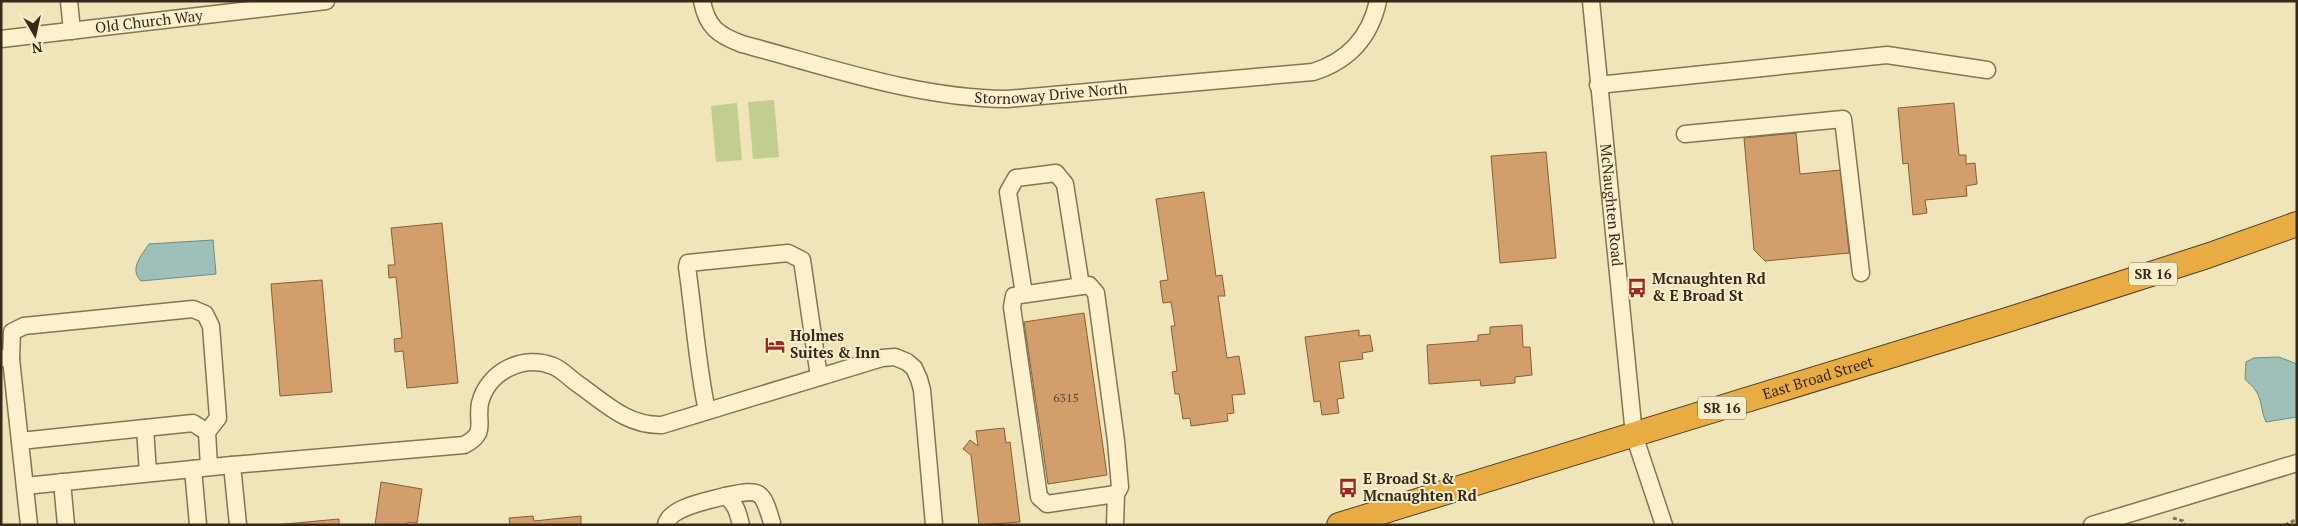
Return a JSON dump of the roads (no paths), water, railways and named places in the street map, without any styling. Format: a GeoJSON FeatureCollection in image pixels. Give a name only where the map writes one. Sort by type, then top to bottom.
{"type":"FeatureCollection","features":[{"type":"Feature","properties":{"kind":"highway","name":"East Broad Street"},"geometry":{"type":"LineString","coordinates":[[1339,525],[2026,314],[2199,259],[2297,224]]}},
{"type":"Feature","properties":{"kind":"street"},"geometry":{"type":"LineString","coordinates":[[69,1],[72,31]]}},
{"type":"Feature","properties":{"kind":"street","name":"Old Church Way"},"geometry":{"type":"LineString","coordinates":[[1,39],[326,1]]}},
{"type":"Feature","properties":{"kind":"street","name":"Stornoway Drive North"},"geometry":{"type":"LineString","coordinates":[[702,1],[704,11],[712,27],[722,36],[742,44],[921,92],[978,99],[1007,99],[1313,72],[1331,66],[1345,57],[1357,45],[1368,29],[1378,1]]}},
{"type":"Feature","properties":{"kind":"street","name":"McNaughten Road"},"geometry":{"type":"LineString","coordinates":[[1591,1],[1634,435],[1664,525]]}},
{"type":"Feature","properties":{"kind":"street"},"geometry":{"type":"LineString","coordinates":[[1598,84],[1887,55],[1986,70]]}},
{"type":"Feature","properties":{"kind":"street"},"geometry":{"type":"LineString","coordinates":[[1685,134],[1843,119],[1861,273]]}},
{"type":"Feature","properties":{"kind":"street"},"geometry":{"type":"LineString","coordinates":[[1024,294],[1008,192],[1016,178],[1056,173],[1065,184],[1081,286]]}},
{"type":"Feature","properties":{"kind":"street"},"geometry":{"type":"LineString","coordinates":[[707,411],[701,382],[688,263],[788,253],[802,260],[820,377]]}},
{"type":"Feature","properties":{"kind":"street"},"geometry":{"type":"LineString","coordinates":[[1115,525],[1116,494],[1120,487],[1116,441],[1096,293],[1089,285],[1014,296],[1012,307],[1039,497],[1047,504],[1116,494]]}},
{"type":"Feature","properties":{"kind":"street"},"geometry":{"type":"LineString","coordinates":[[29,525],[20,441],[6,358],[12,332],[24,326],[193,309],[205,314],[211,326],[218,418],[207,432],[201,468],[198,525]]}},
{"type":"Feature","properties":{"kind":"street"},"geometry":{"type":"LineString","coordinates":[[25,486],[232,465],[464,445],[474,440],[479,433],[480,404],[491,381],[513,366],[528,362],[553,366],[632,421],[650,425],[662,424],[882,358],[895,357],[907,362],[914,368],[922,390],[934,525]]}},
{"type":"Feature","properties":{"kind":"street"},"geometry":{"type":"LineString","coordinates":[[20,441],[193,423],[207,432]]}},
{"type":"Feature","properties":{"kind":"street"},"geometry":{"type":"LineString","coordinates":[[145,428],[148,473]]}},
{"type":"Feature","properties":{"kind":"street"},"geometry":{"type":"LineString","coordinates":[[2092,525],[2297,463]]}},
{"type":"Feature","properties":{"kind":"street"},"geometry":{"type":"LineString","coordinates":[[232,465],[238,525]]}},
{"type":"Feature","properties":{"kind":"street"},"geometry":{"type":"LineString","coordinates":[[62,482],[66,525]]}},
{"type":"Feature","properties":{"kind":"street"},"geometry":{"type":"LineString","coordinates":[[666,525],[667,518],[675,511],[725,496],[747,492],[758,492],[765,499],[772,523]]}},
{"type":"Feature","properties":{"kind":"street"},"geometry":{"type":"LineString","coordinates":[[725,496],[732,500],[742,525]]}},
{"type":"Feature","properties":{"kind":"water"},"geometry":{"type":"Polygon","coordinates":[[[213,240],[216,274],[141,281],[136,272],[138,262],[149,244],[213,240]]]}},
{"type":"Feature","properties":{"kind":"water"},"geometry":{"type":"Polygon","coordinates":[[[2279,357],[2297,364],[2297,417],[2266,422],[2258,394],[2245,379],[2246,362],[2254,358],[2279,357]]]}},
{"type":"Feature","properties":{"kind":"place","name":"Mcnaughten Rd & E Broad St"},"geometry":{"type":"Point","coordinates":[1637,288]}},
{"type":"Feature","properties":{"kind":"place","name":"Holmes Suites & Inn"},"geometry":{"type":"Point","coordinates":[775,345]}},
{"type":"Feature","properties":{"kind":"place","name":"E Broad St & Mcnaughten Rd"},"geometry":{"type":"Point","coordinates":[1348,488]}}]}
